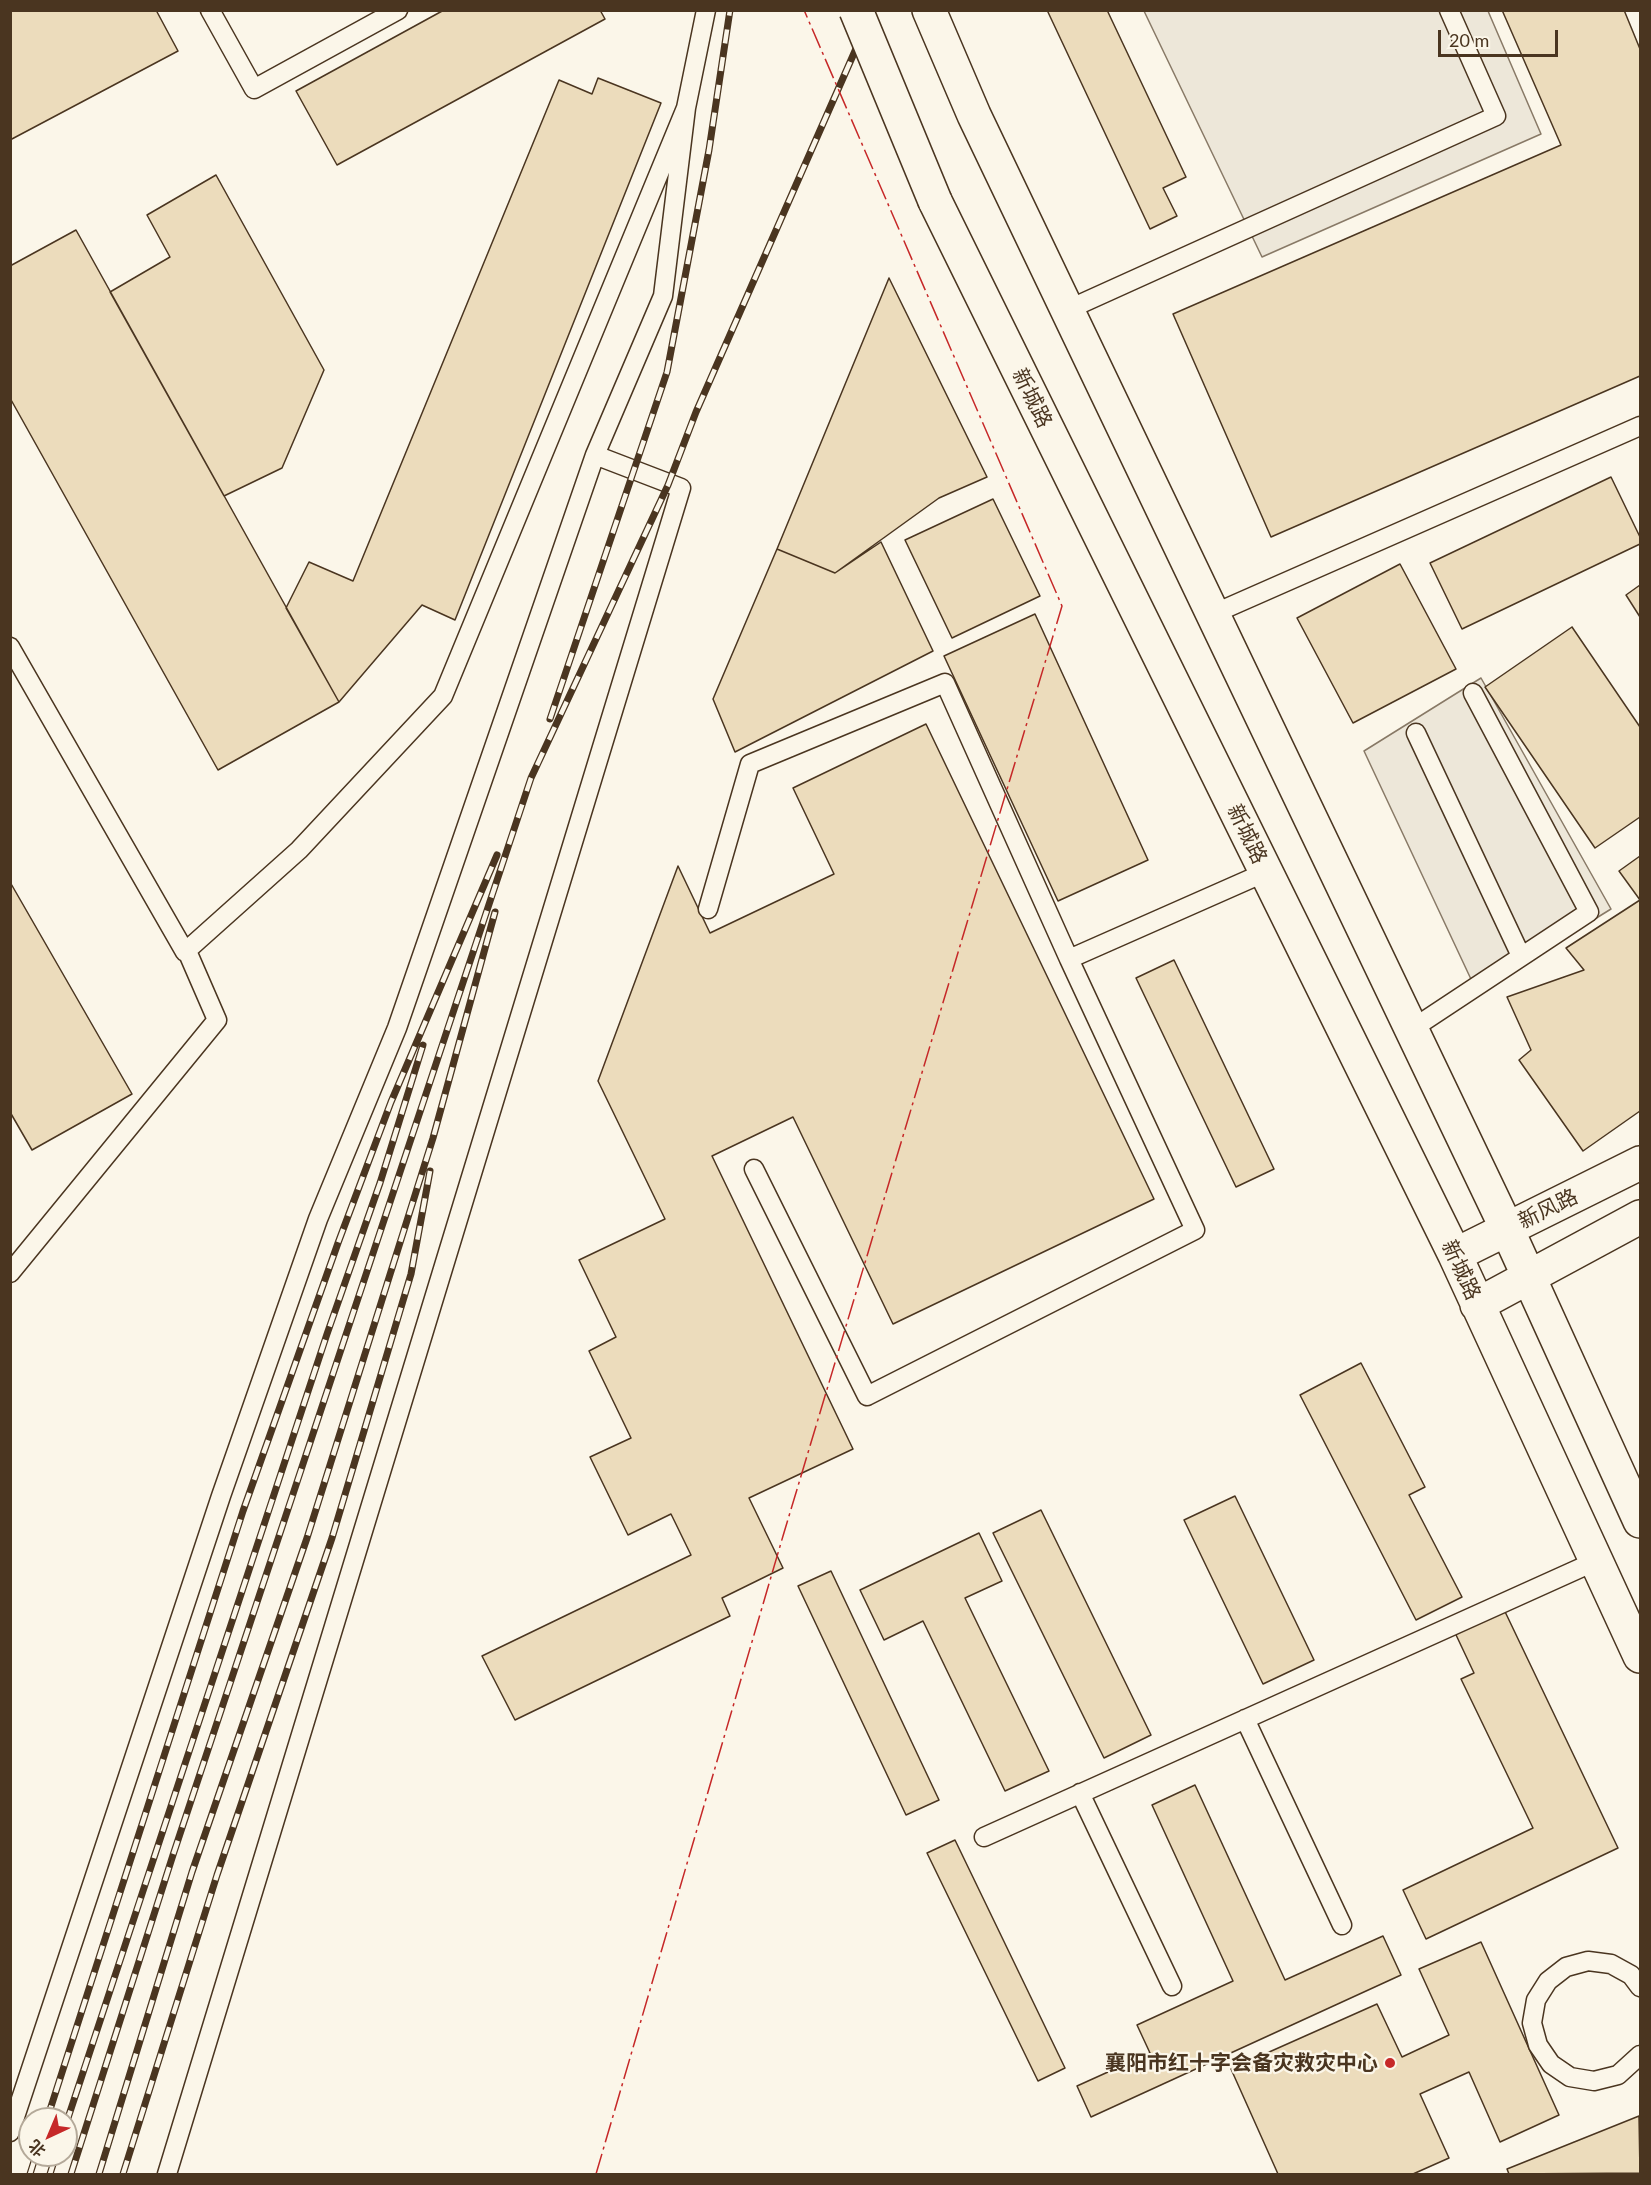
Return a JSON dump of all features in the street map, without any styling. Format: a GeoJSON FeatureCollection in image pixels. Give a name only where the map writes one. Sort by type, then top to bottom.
{"type":"FeatureCollection","features":[{"type":"Feature","properties":{"kind":"main road","name":"新城路"},"geometry":{"type":"LineString","coordinates":[[856,10],[935,201],[1455,1255],[1641,1656]]}},
{"type":"Feature","properties":{"kind":"main road"},"geometry":{"type":"LineString","coordinates":[[929,10],[974,115],[1507,1229],[1641,1521]]}},
{"type":"Feature","properties":{"kind":"main road","name":"新风路"},"geometry":{"type":"LineString","coordinates":[[1455,1255],[1641,1163]]}},
{"type":"Feature","properties":{"kind":"main road"},"geometry":{"type":"LineString","coordinates":[[1477,1305],[1641,1217]]}},
{"type":"Feature","properties":{"kind":"lane"},"geometry":{"type":"LineString","coordinates":[[210,10],[254,89],[398,10]]}},
{"type":"Feature","properties":{"kind":"lane"},"geometry":{"type":"LineString","coordinates":[[10,2132],[220,1496],[318,1220],[397,1028],[595,455],[663,296],[686,108],[706,10]]}},
{"type":"Feature","properties":{"kind":"lane"},"geometry":{"type":"LineString","coordinates":[[1067,310],[1496,116],[1449,10]]}},
{"type":"Feature","properties":{"kind":"lane"},"geometry":{"type":"LineString","coordinates":[[187,951],[299,850],[443,696],[686,108]]}},
{"type":"Feature","properties":{"kind":"lane"},"geometry":{"type":"LineString","coordinates":[[1213,614],[1641,426]]}},
{"type":"Feature","properties":{"kind":"lane"},"geometry":{"type":"LineString","coordinates":[[167,2175],[681,488],[595,455]]}},
{"type":"Feature","properties":{"kind":"lane"},"geometry":{"type":"LineString","coordinates":[[10,647],[187,951],[218,1020],[10,1274]]}},
{"type":"Feature","properties":{"kind":"lane"},"geometry":{"type":"LineString","coordinates":[[708,909],[750,764],[945,683],[1069,959],[1195,1230],[867,1396],[754,1169]]}},
{"type":"Feature","properties":{"kind":"lane"},"geometry":{"type":"LineString","coordinates":[[1412,1029],[1589,912],[1473,693]]}},
{"type":"Feature","properties":{"kind":"lane"},"geometry":{"type":"LineString","coordinates":[[1416,734],[1521,956]]}},
{"type":"Feature","properties":{"kind":"lane"},"geometry":{"type":"LineString","coordinates":[[1069,959],[1266,872]]}},
{"type":"Feature","properties":{"kind":"lane"},"geometry":{"type":"LineString","coordinates":[[984,1837],[1596,1561]]}},
{"type":"Feature","properties":{"kind":"lane"},"geometry":{"type":"LineString","coordinates":[[1245,1719],[1342,1925]]}},
{"type":"Feature","properties":{"kind":"lane"},"geometry":{"type":"LineString","coordinates":[[1080,1793],[1172,1986]]}},
{"type":"Feature","properties":{"kind":"lane"},"geometry":{"type":"LineString","coordinates":[[1641,1987],[1631,1975],[1611,1964],[1588,1961],[1566,1967],[1548,1981],[1536,2000],[1532,2023],[1538,2045],[1551,2064],[1570,2077],[1594,2081],[1618,2076],[1641,2055]]}},
{"type":"Feature","properties":{"kind":"shaded area"},"geometry":{"type":"Polygon","coordinates":[[[1144,11],[1488,11],[1541,134],[1262,257],[1144,11]]]}},
{"type":"Feature","properties":{"kind":"shaded area"},"geometry":{"type":"Polygon","coordinates":[[[1481,678],[1611,909],[1477,992],[1364,751],[1481,678]]]}},
{"type":"Feature","properties":{"kind":"building"},"geometry":{"type":"Polygon","coordinates":[[[10,10],[156,10],[178,51],[10,140],[10,10]]]}},
{"type":"Feature","properties":{"kind":"building"},"geometry":{"type":"Polygon","coordinates":[[[444,10],[600,10],[605,19],[337,165],[296,91],[444,10]]]}},
{"type":"Feature","properties":{"kind":"building"},"geometry":{"type":"Polygon","coordinates":[[[1047,10],[1107,10],[1186,177],[1163,188],[1177,216],[1150,229],[1047,10]]]}},
{"type":"Feature","properties":{"kind":"building"},"geometry":{"type":"Polygon","coordinates":[[[1502,10],[1624,10],[1640,49],[1640,376],[1271,537],[1173,314],[1561,145],[1502,10]]]}},
{"type":"Feature","properties":{"kind":"building"},"geometry":{"type":"Polygon","coordinates":[[[598,78],[661,103],[455,620],[422,605],[339,702],[286,608],[309,562],[353,581],[559,80],[592,94],[598,78]]]}},
{"type":"Feature","properties":{"kind":"building"},"geometry":{"type":"Polygon","coordinates":[[[216,175],[324,370],[282,468],[224,496],[110,292],[170,257],[147,215],[216,175]]]}},
{"type":"Feature","properties":{"kind":"building"},"geometry":{"type":"Polygon","coordinates":[[[76,230],[339,702],[218,770],[10,398],[10,266],[76,230]]]}},
{"type":"Feature","properties":{"kind":"building"},"geometry":{"type":"Polygon","coordinates":[[[889,278],[987,477],[939,498],[835,573],[777,549],[889,278]]]}},
{"type":"Feature","properties":{"kind":"building"},"geometry":{"type":"Polygon","coordinates":[[[1611,477],[1640,537],[1640,544],[1462,629],[1430,563],[1611,477]]]}},
{"type":"Feature","properties":{"kind":"building"},"geometry":{"type":"Polygon","coordinates":[[[993,499],[1040,596],[952,638],[905,540],[993,499]]]}},
{"type":"Feature","properties":{"kind":"building"},"geometry":{"type":"Polygon","coordinates":[[[881,542],[933,651],[735,752],[713,699],[777,549],[835,573],[881,542]]]}},
{"type":"Feature","properties":{"kind":"building"},"geometry":{"type":"Polygon","coordinates":[[[1400,564],[1456,669],[1353,723],[1297,618],[1400,564]]]}},
{"type":"Feature","properties":{"kind":"building"},"geometry":{"type":"Polygon","coordinates":[[[1640,585],[1640,617],[1626,595],[1640,585]]]}},
{"type":"Feature","properties":{"kind":"building"},"geometry":{"type":"Polygon","coordinates":[[[1035,614],[1148,860],[1058,901],[944,656],[1035,614]]]}},
{"type":"Feature","properties":{"kind":"building"},"geometry":{"type":"Polygon","coordinates":[[[1572,627],[1640,727],[1640,817],[1595,848],[1485,687],[1572,627]]]}},
{"type":"Feature","properties":{"kind":"building"},"geometry":{"type":"Polygon","coordinates":[[[926,724],[1154,1199],[893,1324],[793,1117],[712,1156],[853,1449],[749,1498],[783,1568],[722,1598],[730,1616],[515,1720],[482,1656],[691,1555],[671,1514],[628,1535],[590,1457],[631,1438],[589,1351],[616,1337],[579,1260],[665,1219],[598,1081],[678,866],[710,933],[834,874],[793,788],[926,724]]]}},
{"type":"Feature","properties":{"kind":"building"},"geometry":{"type":"Polygon","coordinates":[[[1640,856],[1640,900],[1619,871],[1640,856]]]}},
{"type":"Feature","properties":{"kind":"building"},"geometry":{"type":"Polygon","coordinates":[[[10,882],[132,1094],[32,1150],[10,1112],[10,882]]]}},
{"type":"Feature","properties":{"kind":"building"},"geometry":{"type":"Polygon","coordinates":[[[1640,900],[1640,1111],[1583,1151],[1519,1060],[1531,1050],[1507,997],[1584,970],[1566,948],[1640,900]]]}},
{"type":"Feature","properties":{"kind":"building"},"geometry":{"type":"Polygon","coordinates":[[[1174,960],[1274,1169],[1236,1187],[1136,978],[1174,960]]]}},
{"type":"Feature","properties":{"kind":"building"},"geometry":{"type":"Polygon","coordinates":[[[1361,1363],[1425,1487],[1409,1495],[1462,1597],[1416,1620],[1300,1395],[1361,1363]]]}},
{"type":"Feature","properties":{"kind":"building"},"geometry":{"type":"Polygon","coordinates":[[[1235,1496],[1314,1660],[1263,1684],[1184,1520],[1235,1496]]]}},
{"type":"Feature","properties":{"kind":"building"},"geometry":{"type":"Polygon","coordinates":[[[1041,1510],[1151,1735],[1104,1758],[993,1533],[1041,1510]]]}},
{"type":"Feature","properties":{"kind":"building"},"geometry":{"type":"Polygon","coordinates":[[[979,1533],[1002,1581],[965,1598],[1049,1771],[1005,1791],[923,1621],[884,1640],[860,1590],[979,1533]]]}},
{"type":"Feature","properties":{"kind":"building"},"geometry":{"type":"Polygon","coordinates":[[[831,1571],[939,1800],[906,1815],[798,1586],[831,1571]]]}},
{"type":"Feature","properties":{"kind":"building"},"geometry":{"type":"Polygon","coordinates":[[[1498,1597],[1618,1848],[1426,1939],[1403,1890],[1533,1828],[1461,1679],[1474,1673],[1449,1620],[1498,1597]]]}},
{"type":"Feature","properties":{"kind":"building"},"geometry":{"type":"Polygon","coordinates":[[[1195,1785],[1285,1980],[1383,1936],[1401,1975],[1091,2117],[1077,2086],[1150,2053],[1137,2025],[1233,1981],[1152,1805],[1195,1785]]]}},
{"type":"Feature","properties":{"kind":"building"},"geometry":{"type":"Polygon","coordinates":[[[955,1840],[1065,2068],[1038,2081],[927,1853],[955,1840]]]}},
{"type":"Feature","properties":{"kind":"building","name":"襄阳市红十字会备灾救灾中心"},"geometry":{"type":"Polygon","coordinates":[[[1481,1942],[1559,2115],[1500,2142],[1469,2072],[1420,2094],[1449,2158],[1413,2174],[1278,2174],[1231,2069],[1377,2004],[1402,2057],[1449,2035],[1419,1969],[1481,1942]]]}},
{"type":"Feature","properties":{"kind":"building"},"geometry":{"type":"Polygon","coordinates":[[[1639,2116],[1640,2173],[1509,2174],[1507,2169],[1639,2116]]]}},
{"type":"Feature","properties":{"kind":"railway"},"geometry":{"type":"LineString","coordinates":[[550,719],[667,372],[709,150],[730,10]]}},
{"type":"Feature","properties":{"kind":"railway"},"geometry":{"type":"LineString","coordinates":[[71,2174],[173,1855],[531,778],[668,485],[696,412],[873,10]]}},
{"type":"Feature","properties":{"kind":"railway"},"geometry":{"type":"LineString","coordinates":[[51,2107],[243,1511],[338,1243],[391,1102],[497,855]]}},
{"type":"Feature","properties":{"kind":"railway"},"geometry":{"type":"LineString","coordinates":[[99,2174],[192,1872],[307,1538],[433,1138],[495,912]]}},
{"type":"Feature","properties":{"kind":"railway"},"geometry":{"type":"LineString","coordinates":[[72,2107],[327,1334],[380,1183],[423,1045]]}},
{"type":"Feature","properties":{"kind":"railway"},"geometry":{"type":"LineString","coordinates":[[123,2174],[217,1875],[332,1538],[411,1274],[430,1171]]}},
{"type":"Feature","properties":{"kind":"railway"},"geometry":{"type":"LineString","coordinates":[[30,2174],[32,2167]]}},
{"type":"Feature","properties":{"kind":"railway"},"geometry":{"type":"LineString","coordinates":[[50,2174],[52,2167]]}},
{"type":"Feature","properties":{"kind":"power"},"geometry":{"type":"LineString","coordinates":[[596,2174],[783,1536],[1062,606],[804,10]]}},
{"type":"Feature","properties":{"kind":"place","name":"襄阳市红十字会备灾救灾中心"},"geometry":{"type":"Point","coordinates":[1390,2063]}}]}
